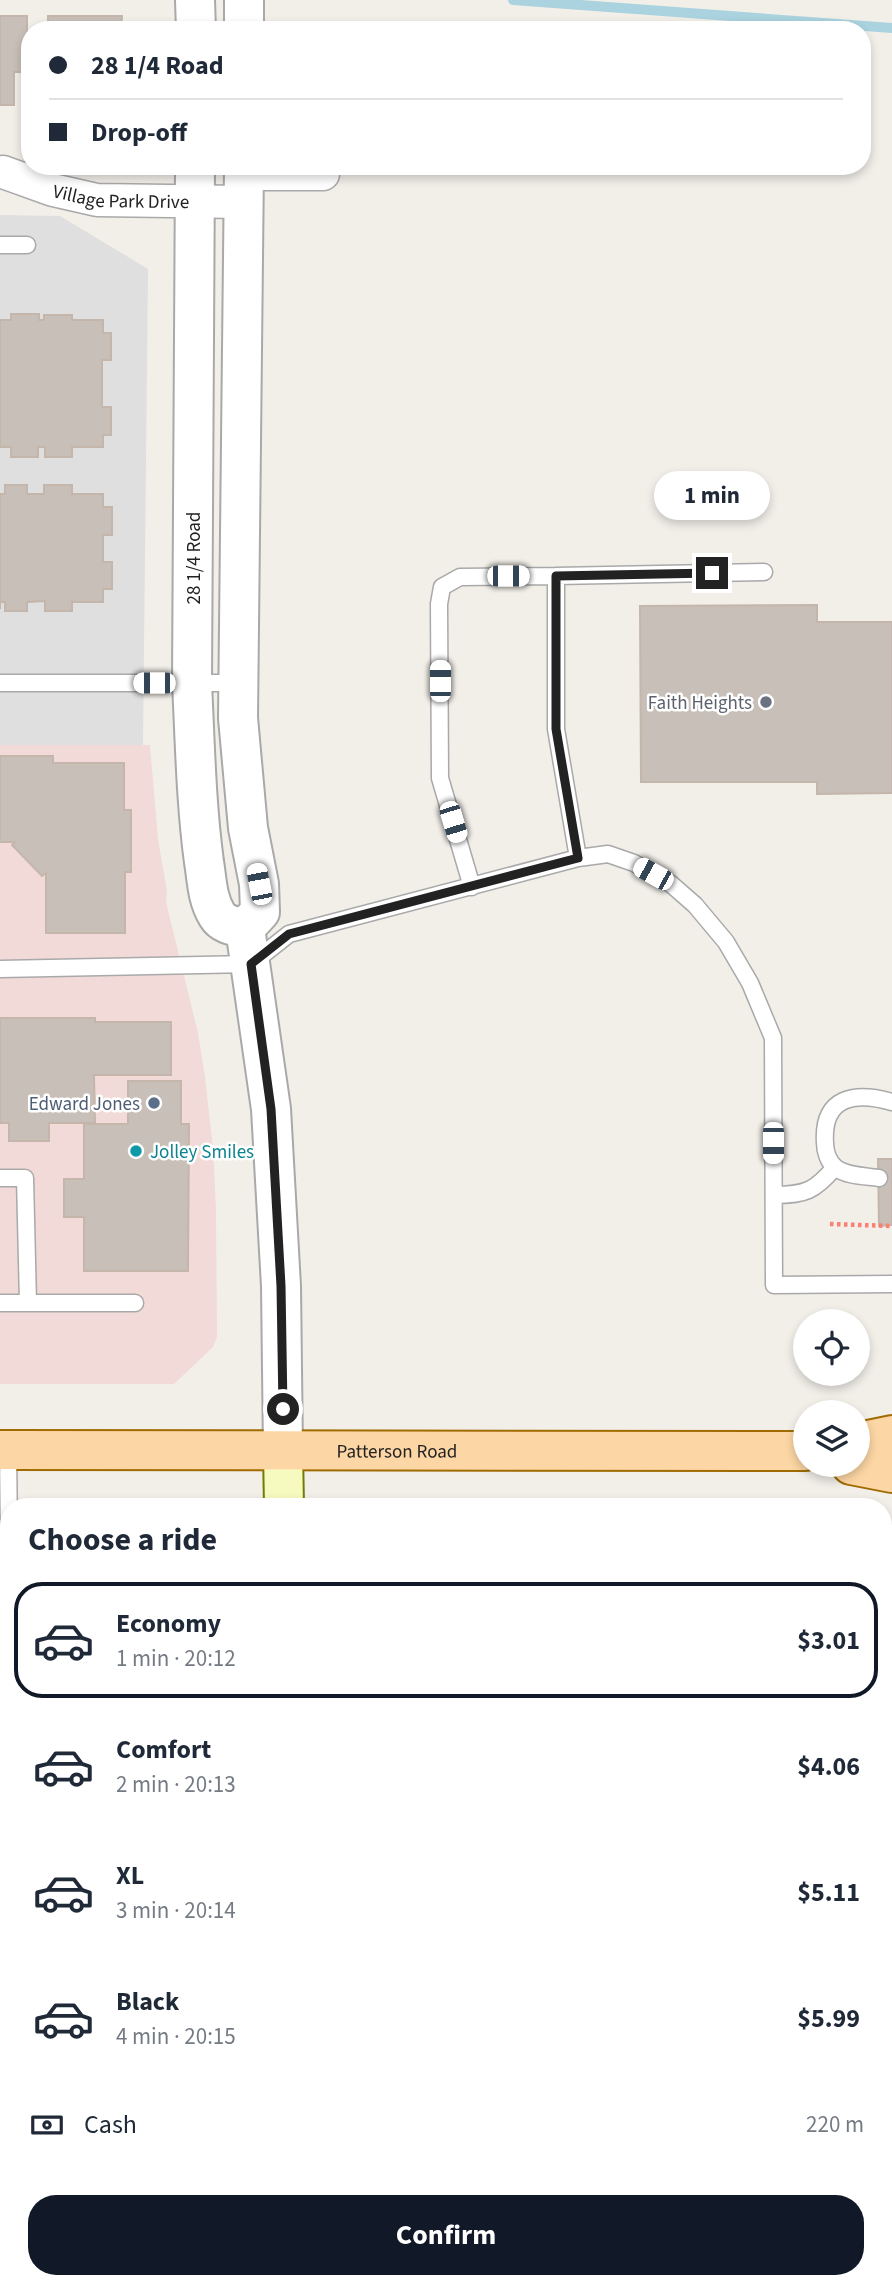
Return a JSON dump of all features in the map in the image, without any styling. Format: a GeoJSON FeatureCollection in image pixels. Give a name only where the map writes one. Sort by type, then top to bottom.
{"type":"FeatureCollection","features":[{"type":"Feature","properties":{"kind":"main road"},"geometry":{"type":"LineString","coordinates":[[870,1439],[892,1435]]}},
{"type":"Feature","properties":{"kind":"main road","name":"Patterson Road"},"geometry":{"type":"LineString","coordinates":[[4,1450],[793,1453]]}},
{"type":"Feature","properties":{"kind":"main road"},"geometry":{"type":"LineString","coordinates":[[283,1451],[284,1498]]}},
{"type":"Feature","properties":{"kind":"main road"},"geometry":{"type":"LineString","coordinates":[[870,1469],[892,1474]]}},
{"type":"Feature","properties":{"kind":"street"},"geometry":{"type":"LineString","coordinates":[[195,0],[195,21]]}},
{"type":"Feature","properties":{"kind":"street"},"geometry":{"type":"LineString","coordinates":[[244,0],[244,21]]}},
{"type":"Feature","properties":{"kind":"street","name":"Village Park Drive"},"geometry":{"type":"LineString","coordinates":[[23,175],[53,190],[97,200],[195,184],[312,175]]}},
{"type":"Feature","properties":{"kind":"street"},"geometry":{"type":"LineString","coordinates":[[244,181],[238,683],[242,778],[259,884],[260,912],[248,946],[271,1109],[281,1286],[283,1451]]}},
{"type":"Feature","properties":{"kind":"street","name":"28 1/4 Road"},"geometry":{"type":"LineString","coordinates":[[195,184],[192,683],[200,831],[209,895],[217,915],[248,946]]}},
{"type":"Feature","properties":{"kind":"lane"},"geometry":{"type":"LineString","coordinates":[[0,245],[27,245]]}},
{"type":"Feature","properties":{"kind":"lane"},"geometry":{"type":"LineString","coordinates":[[472,887],[440,778],[439,604],[442,587],[460,577],[764,572]]}},
{"type":"Feature","properties":{"kind":"lane"},"geometry":{"type":"LineString","coordinates":[[556,576],[556,729],[578,858]]}},
{"type":"Feature","properties":{"kind":"lane"},"geometry":{"type":"LineString","coordinates":[[0,683],[238,683]]}},
{"type":"Feature","properties":{"kind":"lane"},"geometry":{"type":"LineString","coordinates":[[0,969],[248,946],[578,858],[608,853],[634,863],[671,884],[695,905],[726,942],[750,983],[773,1038],[774,1285],[892,1284]]}},
{"type":"Feature","properties":{"kind":"lane"},"geometry":{"type":"LineString","coordinates":[[879,1178],[853,1174],[835,1167],[826,1151],[825,1123],[835,1104],[848,1099],[869,1098],[892,1102]]}},
{"type":"Feature","properties":{"kind":"lane"},"geometry":{"type":"LineString","coordinates":[[774,1195],[809,1192],[824,1181],[835,1167]]}},
{"type":"Feature","properties":{"kind":"lane"},"geometry":{"type":"LineString","coordinates":[[0,1178],[25,1178],[28,1303]]}},
{"type":"Feature","properties":{"kind":"lane"},"geometry":{"type":"LineString","coordinates":[[0,1303],[135,1303]]}},
{"type":"Feature","properties":{"kind":"lane"},"geometry":{"type":"LineString","coordinates":[[4,1450],[7,1498]]}},
{"type":"Feature","properties":{"kind":"path"},"geometry":{"type":"LineString","coordinates":[[830,1224],[892,1226]]}},
{"type":"Feature","properties":{"kind":"shaded area"},"geometry":{"type":"Polygon","coordinates":[[[0,215],[60,216],[148,269],[143,745],[0,745],[0,215]]]}},
{"type":"Feature","properties":{"kind":"shaded area"},"geometry":{"type":"Polygon","coordinates":[[[0,745],[150,745],[158,839],[167,891],[166,902],[198,1033],[205,1077],[216,1209],[217,1337],[213,1347],[174,1384],[0,1384],[0,745]]]}},
{"type":"Feature","properties":{"kind":"building"},"geometry":{"type":"Polygon","coordinates":[[[0,16],[27,16],[27,21],[21,21],[21,72],[14,72],[14,105],[0,105],[0,16]]]}},
{"type":"Feature","properties":{"kind":"building"},"geometry":{"type":"Polygon","coordinates":[[[48,16],[122,16],[122,21],[48,21],[48,16]]]}},
{"type":"Feature","properties":{"kind":"building"},"geometry":{"type":"Polygon","coordinates":[[[11,314],[39,314],[39,320],[44,320],[44,315],[72,315],[72,320],[103,320],[103,333],[111,333],[111,360],[102,360],[102,407],[111,407],[111,435],[103,435],[103,447],[72,447],[72,457],[45,457],[45,447],[38,447],[38,457],[11,457],[11,447],[0,447],[0,320],[11,320],[11,314]]]}},
{"type":"Feature","properties":{"kind":"building"},"geometry":{"type":"Polygon","coordinates":[[[5,485],[27,485],[27,494],[44,494],[44,485],[72,485],[72,494],[103,494],[103,507],[112,507],[112,535],[103,535],[103,562],[112,562],[112,589],[103,589],[103,602],[72,602],[72,611],[45,611],[45,601],[27,602],[27,611],[5,611],[5,602],[0,602],[0,494],[5,494],[5,485]]]}},
{"type":"Feature","properties":{"kind":"building","name":"Faith Heights"},"geometry":{"type":"Polygon","coordinates":[[[817,605],[817,622],[892,622],[892,793],[817,794],[817,782],[641,782],[640,606],[817,605]]]}},
{"type":"Feature","properties":{"kind":"building"},"geometry":{"type":"Polygon","coordinates":[[[0,756],[53,756],[53,763],[124,763],[124,810],[131,810],[131,872],[125,872],[125,933],[46,933],[46,873],[42,876],[12,845],[15,842],[0,842],[0,756]]]}},
{"type":"Feature","properties":{"kind":"building"},"geometry":{"type":"Polygon","coordinates":[[[0,1018],[95,1018],[95,1022],[171,1022],[171,1075],[94,1075],[95,1123],[49,1123],[49,1141],[9,1141],[9,1123],[0,1123],[0,1018]]]}},
{"type":"Feature","properties":{"kind":"building","name":"Jolley Smiles"},"geometry":{"type":"Polygon","coordinates":[[[128,1081],[181,1081],[181,1124],[189,1124],[188,1271],[84,1271],[84,1217],[64,1217],[64,1179],[84,1179],[84,1124],[128,1124],[128,1081]]]}},
{"type":"Feature","properties":{"kind":"building"},"geometry":{"type":"Polygon","coordinates":[[[878,1159],[892,1159],[892,1225],[879,1226],[878,1159]]]}},
{"type":"Feature","properties":{"kind":"waterway"},"geometry":{"type":"LineString","coordinates":[[513,0],[797,21]]}},
{"type":"Feature","properties":{"kind":"waterway"},"geometry":{"type":"LineString","coordinates":[[871,26],[892,28]]}},
{"type":"Feature","properties":{"kind":"place","name":"Faith Heights"},"geometry":{"type":"Point","coordinates":[766,702]}},
{"type":"Feature","properties":{"kind":"place","name":"Edward Jones"},"geometry":{"type":"Point","coordinates":[154,1103]}},
{"type":"Feature","properties":{"kind":"place","name":"Jolley Smiles"},"geometry":{"type":"Point","coordinates":[136,1151]}},
{"type":"Feature","properties":{"kind":"route"},"geometry":{"type":"LineString","coordinates":[[283,1409],[281,1286],[271,1109],[251,964],[289,934],[578,858],[556,729],[556,576],[712,573]]}}]}
